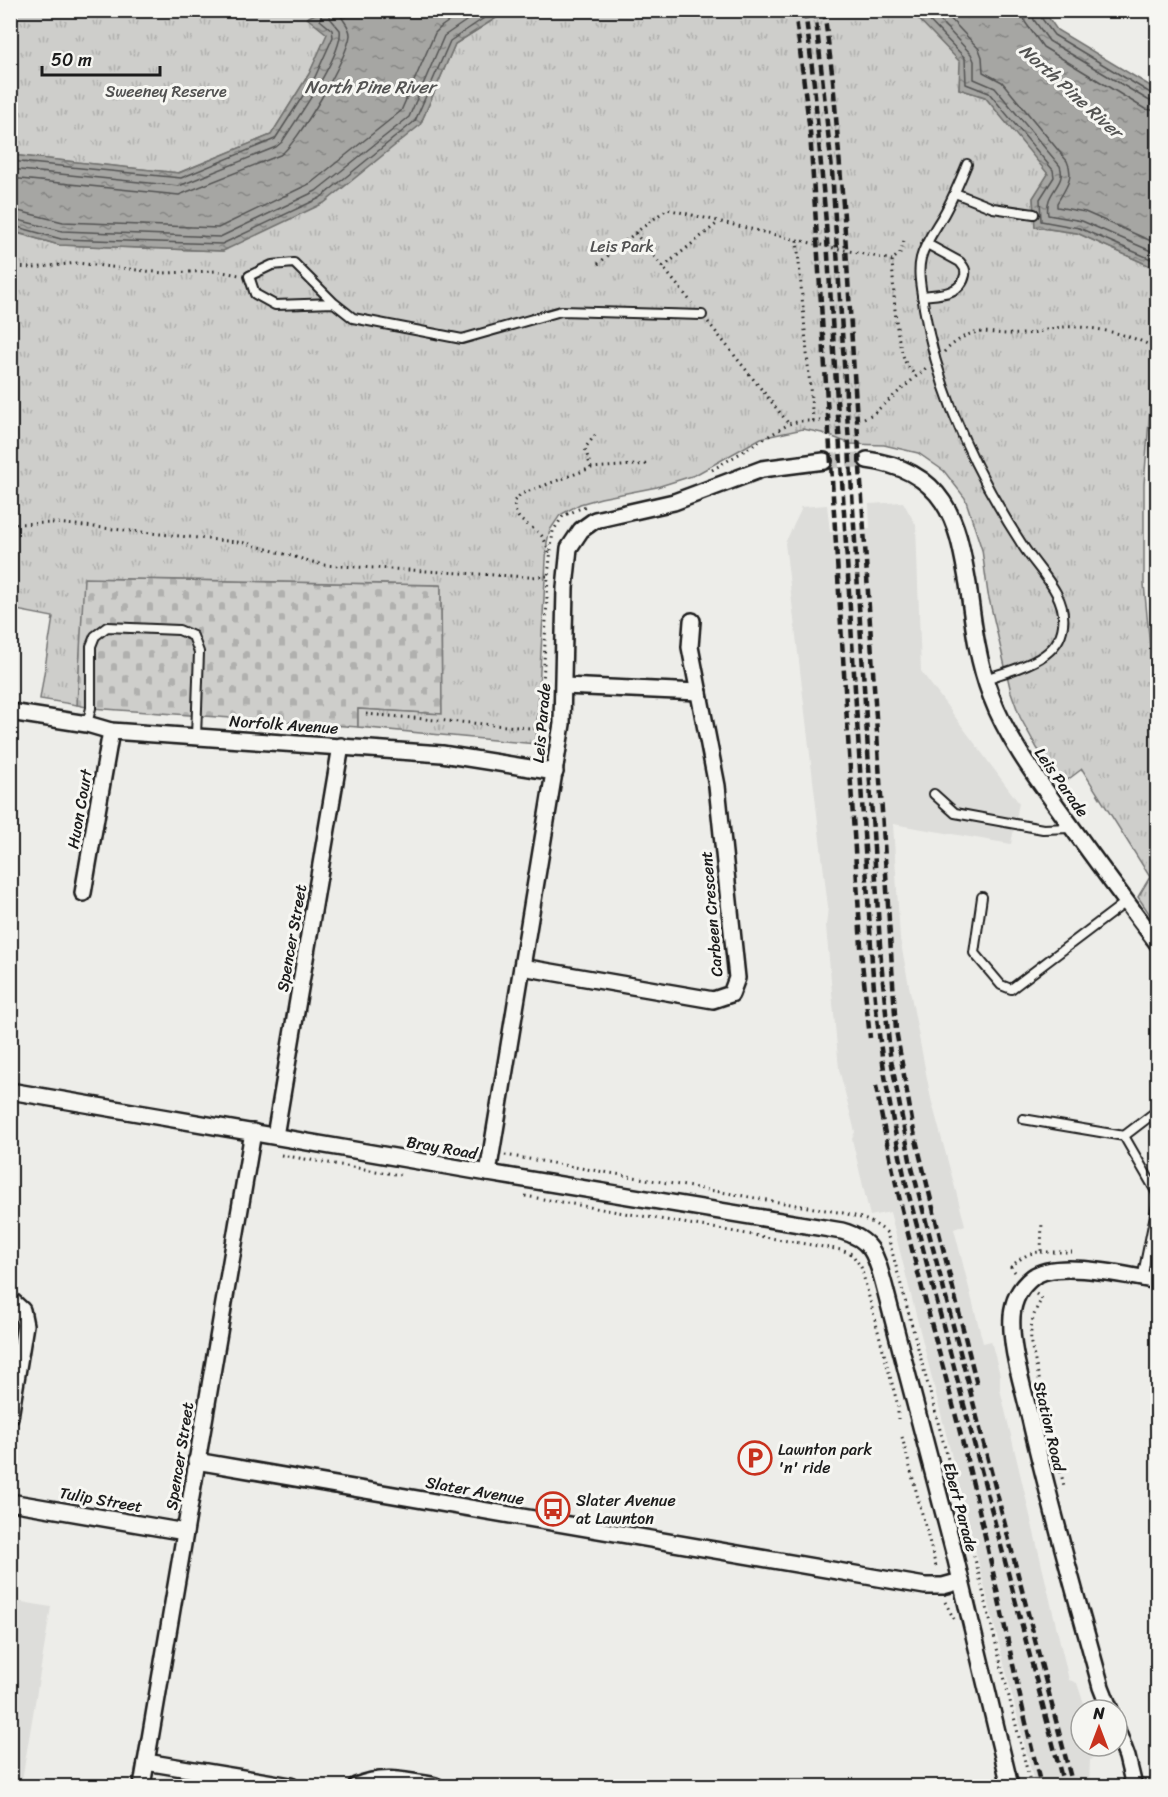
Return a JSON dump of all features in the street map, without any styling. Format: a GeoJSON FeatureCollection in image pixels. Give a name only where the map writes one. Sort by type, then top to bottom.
{"type":"FeatureCollection","features":[{"type":"Feature","properties":{"kind":"street","name":"Leis Parade"},"geometry":{"type":"LineString","coordinates":[[488,1173],[562,724],[569,548],[581,530],[595,520],[655,508],[762,470],[824,460]]}},
{"type":"Feature","properties":{"kind":"street","name":"Leis Parade"},"geometry":{"type":"LineString","coordinates":[[867,460],[888,463],[915,474],[925,481],[944,504],[952,521],[964,560],[978,647],[985,679],[997,711],[1015,746],[1072,828],[1158,944]]}},
{"type":"Feature","properties":{"kind":"street","name":"Carbeen Crescent"},"geometry":{"type":"LineString","coordinates":[[522,967],[713,1000],[731,994],[737,978],[717,786],[690,647],[692,621]]}},
{"type":"Feature","properties":{"kind":"street"},"geometry":{"type":"LineString","coordinates":[[564,686],[699,692]]}},
{"type":"Feature","properties":{"kind":"street","name":"Norfolk Avenue"},"geometry":{"type":"LineString","coordinates":[[10,712],[87,724],[111,731],[442,754],[555,772]]}},
{"type":"Feature","properties":{"kind":"street","name":"Huon Court"},"geometry":{"type":"LineString","coordinates":[[82,893],[111,731]]}},
{"type":"Feature","properties":{"kind":"street","name":"Spencer Street"},"geometry":{"type":"LineString","coordinates":[[275,1136],[341,746]]}},
{"type":"Feature","properties":{"kind":"street","name":"Bray Road"},"geometry":{"type":"LineString","coordinates":[[10,1091],[842,1231],[865,1241]]}},
{"type":"Feature","properties":{"kind":"street","name":"Spencer Street"},"geometry":{"type":"LineString","coordinates":[[142,1786],[253,1132]]}},
{"type":"Feature","properties":{"kind":"street","name":"Ebert Parade"},"geometry":{"type":"LineString","coordinates":[[865,1241],[879,1263],[961,1581],[1010,1786]]}},
{"type":"Feature","properties":{"kind":"street"},"geometry":{"type":"LineString","coordinates":[[1025,1284],[1035,1275],[1062,1269],[1150,1280]]}},
{"type":"Feature","properties":{"kind":"street","name":"Station Road"},"geometry":{"type":"LineString","coordinates":[[1025,1284],[1014,1301],[1011,1320],[1012,1341],[1047,1487],[1105,1698]]}},
{"type":"Feature","properties":{"kind":"street"},"geometry":{"type":"LineString","coordinates":[[10,1299],[21,1310],[26,1325],[10,1417]]}},
{"type":"Feature","properties":{"kind":"street","name":"Slater Avenue"},"geometry":{"type":"LineString","coordinates":[[196,1461],[925,1586],[943,1586],[961,1581]]}},
{"type":"Feature","properties":{"kind":"street","name":"Tulip Street"},"geometry":{"type":"LineString","coordinates":[[10,1503],[185,1532]]}},
{"type":"Feature","properties":{"kind":"street"},"geometry":{"type":"LineString","coordinates":[[1127,1758],[1134,1786]]}},
{"type":"Feature","properties":{"kind":"street"},"geometry":{"type":"LineString","coordinates":[[146,1762],[291,1786]]}},
{"type":"Feature","properties":{"kind":"street"},"geometry":{"type":"LineString","coordinates":[[356,1786],[371,1780],[384,1779],[436,1786]]}},
{"type":"Feature","properties":{"kind":"lane"},"geometry":{"type":"LineString","coordinates":[[967,164],[955,193],[927,244],[920,266],[922,296],[929,336],[938,370],[966,443],[984,480],[1019,539],[1055,591],[1063,615],[1061,635],[1047,653],[1035,661],[985,679]]}},
{"type":"Feature","properties":{"kind":"lane"},"geometry":{"type":"LineString","coordinates":[[955,193],[993,208],[1034,214]]}},
{"type":"Feature","properties":{"kind":"lane"},"geometry":{"type":"LineString","coordinates":[[922,296],[955,290],[961,284],[965,273],[960,262],[927,244]]}},
{"type":"Feature","properties":{"kind":"lane"},"geometry":{"type":"LineString","coordinates":[[334,303],[275,305],[255,294],[249,276],[272,265],[294,263],[334,303],[353,318],[462,339],[561,311],[702,315]]}},
{"type":"Feature","properties":{"kind":"lane"},"geometry":{"type":"LineString","coordinates":[[87,724],[91,708],[91,646],[94,636],[106,627],[179,630],[193,636],[199,652],[196,736]]}},
{"type":"Feature","properties":{"kind":"lane"},"geometry":{"type":"LineString","coordinates":[[934,794],[955,813],[1043,829],[1072,828]]}},
{"type":"Feature","properties":{"kind":"lane"},"geometry":{"type":"LineString","coordinates":[[982,897],[974,953],[1001,985],[1011,989],[1126,902]]}},
{"type":"Feature","properties":{"kind":"lane"},"geometry":{"type":"LineString","coordinates":[[1023,1119],[1124,1136],[1158,1110]]}},
{"type":"Feature","properties":{"kind":"lane"},"geometry":{"type":"LineString","coordinates":[[1124,1136],[1158,1195]]}},
{"type":"Feature","properties":{"kind":"lane"},"geometry":{"type":"LineString","coordinates":[[1150,1280],[1158,1200]]}},
{"type":"Feature","properties":{"kind":"path"},"geometry":{"type":"LineString","coordinates":[[598,264],[667,210],[892,260]]}},
{"type":"Feature","properties":{"kind":"path"},"geometry":{"type":"LineString","coordinates":[[663,267],[719,222]]}},
{"type":"Feature","properties":{"kind":"path"},"geometry":{"type":"LineString","coordinates":[[635,233],[789,424]]}},
{"type":"Feature","properties":{"kind":"path"},"geometry":{"type":"LineString","coordinates":[[797,240],[813,421]]}},
{"type":"Feature","properties":{"kind":"path"},"geometry":{"type":"LineString","coordinates":[[892,260],[900,253],[904,241]]}},
{"type":"Feature","properties":{"kind":"path"},"geometry":{"type":"LineString","coordinates":[[892,260],[902,349],[905,363],[916,376]]}},
{"type":"Feature","properties":{"kind":"path"},"geometry":{"type":"LineString","coordinates":[[10,267],[33,268],[77,263],[163,273],[217,271],[249,276]]}},
{"type":"Feature","properties":{"kind":"path"},"geometry":{"type":"LineString","coordinates":[[943,353],[962,337],[975,332],[1020,334],[1070,327],[1134,339],[1158,350]]}},
{"type":"Feature","properties":{"kind":"path"},"geometry":{"type":"LineString","coordinates":[[864,418],[873,414],[927,367]]}},
{"type":"Feature","properties":{"kind":"path"},"geometry":{"type":"LineString","coordinates":[[1158,419],[1153,483],[1158,585]]}},
{"type":"Feature","properties":{"kind":"path"},"geometry":{"type":"LineString","coordinates":[[709,472],[789,424],[800,421],[822,421]]}},
{"type":"Feature","properties":{"kind":"path"},"geometry":{"type":"LineString","coordinates":[[591,468],[585,448],[596,434]]}},
{"type":"Feature","properties":{"kind":"path"},"geometry":{"type":"LineString","coordinates":[[549,555],[542,536],[525,525],[515,513],[514,501],[521,494],[591,468],[650,464]]}},
{"type":"Feature","properties":{"kind":"path"},"geometry":{"type":"LineString","coordinates":[[532,768],[531,760],[538,753],[541,729],[549,555],[553,531],[560,520],[573,510],[594,503]]}},
{"type":"Feature","properties":{"kind":"path"},"geometry":{"type":"LineString","coordinates":[[10,524],[56,523],[246,543],[323,565],[529,578],[548,576]]}},
{"type":"Feature","properties":{"kind":"path"},"geometry":{"type":"LineString","coordinates":[[366,714],[541,729]]}},
{"type":"Feature","properties":{"kind":"path"},"geometry":{"type":"LineString","coordinates":[[492,1150],[512,1157],[843,1213],[864,1219]]}},
{"type":"Feature","properties":{"kind":"path"},"geometry":{"type":"LineString","coordinates":[[281,1155],[409,1177]]}},
{"type":"Feature","properties":{"kind":"path"},"geometry":{"type":"LineString","coordinates":[[525,1196],[841,1250],[852,1254],[861,1268],[898,1406],[898,1419]]}},
{"type":"Feature","properties":{"kind":"path"},"geometry":{"type":"LineString","coordinates":[[1042,1221],[1041,1252],[1034,1252],[1011,1267],[1042,1299],[1032,1321],[1031,1344],[1066,1496]]}},
{"type":"Feature","properties":{"kind":"path"},"geometry":{"type":"LineString","coordinates":[[902,1437],[936,1567]]}},
{"type":"Feature","properties":{"kind":"path"},"geometry":{"type":"LineString","coordinates":[[977,1567],[1031,1786]]}},
{"type":"Feature","properties":{"kind":"shaded area"},"geometry":{"type":"Polygon","coordinates":[[[903,502],[916,525],[921,671],[1019,803],[1011,844],[893,824],[900,939],[931,1099],[965,1225],[954,1229],[983,1343],[991,1341],[1000,1375],[1000,1389],[1069,1680],[1077,1683],[1082,1698],[1069,1698],[1069,1758],[1092,1758],[1089,1786],[1035,1786],[890,1212],[870,1216],[852,1139],[855,1132],[839,1069],[826,926],[828,907],[785,543],[801,510],[800,507],[827,505],[830,532],[870,529],[869,504],[903,502]]]}},
{"type":"Feature","properties":{"kind":"shaded area"},"geometry":{"type":"Polygon","coordinates":[[[10,1600],[51,1607],[21,1786],[11,1786],[10,1600]]]}},
{"type":"Feature","properties":{"kind":"green space","name":"Sweeney Reserve"},"geometry":{"type":"Polygon","coordinates":[[[11,11],[321,11],[308,18],[328,34],[309,74],[271,135],[178,173],[11,155],[11,11]]]}},
{"type":"Feature","properties":{"kind":"green space","name":"Leis Park"},"geometry":{"type":"Polygon","coordinates":[[[507,11],[911,11],[961,62],[959,89],[985,97],[1049,174],[1033,198],[1035,227],[1077,233],[1157,269],[1157,354],[1154,358],[1144,484],[1144,584],[1158,731],[1157,925],[1138,897],[1150,877],[1082,769],[1062,784],[1037,748],[1020,717],[1011,692],[988,594],[982,550],[965,498],[944,471],[918,453],[884,445],[851,444],[822,433],[803,429],[761,438],[695,475],[657,487],[580,504],[560,515],[550,530],[547,542],[536,744],[358,727],[358,709],[442,714],[441,585],[84,578],[77,705],[40,699],[53,617],[11,609],[10,231],[59,245],[223,251],[420,125],[455,44],[507,11]]]}},
{"type":"Feature","properties":{"kind":"green space"},"geometry":{"type":"Polygon","coordinates":[[[83,578],[441,585],[442,714],[358,709],[358,727],[91,708],[77,705],[83,578]]]}},
{"type":"Feature","properties":{"kind":"water","name":"North Pine River"},"geometry":{"type":"Polygon","coordinates":[[[321,11],[507,11],[455,44],[420,125],[324,203],[223,251],[59,245],[11,231],[11,155],[179,173],[271,135],[309,74],[327,34],[307,18],[321,11]]]}},
{"type":"Feature","properties":{"kind":"water","name":"North Pine River"},"geometry":{"type":"Polygon","coordinates":[[[911,11],[1044,11],[1057,30],[1157,90],[1157,269],[1077,233],[1035,227],[1033,198],[1048,174],[985,97],[959,89],[960,62],[911,11]]]}},
{"type":"Feature","properties":{"kind":"tunnel"},"geometry":{"type":"LineString","coordinates":[[824,461],[867,460]]}},
{"type":"Feature","properties":{"kind":"railway"},"geometry":{"type":"LineString","coordinates":[[795,10],[810,132],[862,962],[870,1038]]}},
{"type":"Feature","properties":{"kind":"railway"},"geometry":{"type":"LineString","coordinates":[[805,10],[826,223],[872,962],[881,1048],[907,1188],[1064,1786]]}},
{"type":"Feature","properties":{"kind":"railway"},"geometry":{"type":"LineString","coordinates":[[815,10],[832,170],[881,961],[890,1054],[910,1160],[1073,1786]]}},
{"type":"Feature","properties":{"kind":"railway"},"geometry":{"type":"LineString","coordinates":[[824,10],[833,80],[844,217],[896,1030],[914,1132],[977,1385]]}},
{"type":"Feature","properties":{"kind":"railway"},"geometry":{"type":"LineString","coordinates":[[876,1086],[906,1227],[977,1501],[1041,1786]]}},
{"type":"Feature","properties":{"kind":"place","name":"Lawnton park 'n' ride"},"geometry":{"type":"Point","coordinates":[755,1458]}},
{"type":"Feature","properties":{"kind":"place","name":"Slater Avenue at Lawnton"},"geometry":{"type":"Point","coordinates":[553,1509]}}]}
